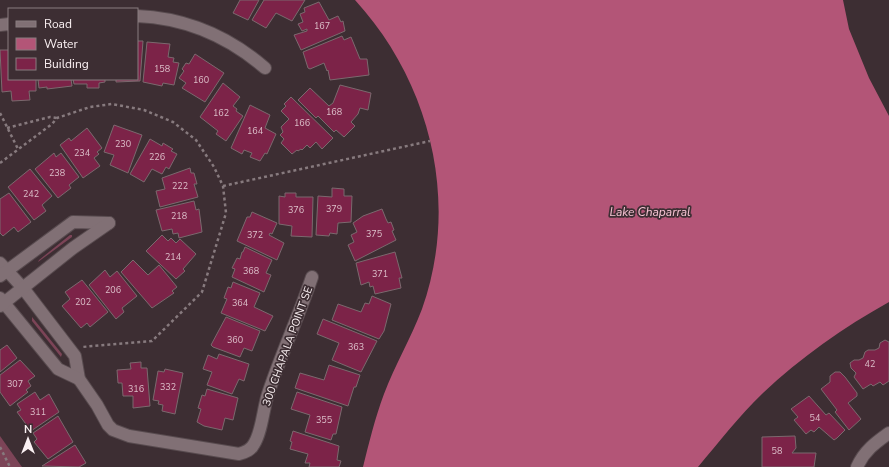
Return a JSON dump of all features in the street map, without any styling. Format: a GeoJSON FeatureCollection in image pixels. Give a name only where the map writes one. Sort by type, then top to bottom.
{"type":"FeatureCollection","features":[{"type":"Feature","properties":{"kind":"street"},"geometry":{"type":"LineString","coordinates":[[138,16],[170,20],[209,31],[236,45],[265,68]]}},
{"type":"Feature","properties":{"kind":"street"},"geometry":{"type":"LineString","coordinates":[[2,269],[73,222],[109,223],[73,248],[23,288],[2,302]]}},
{"type":"Feature","properties":{"kind":"street","name":"300 CHAPALA POINT SE"},"geometry":{"type":"LineString","coordinates":[[2,269],[23,288],[75,356],[79,379],[97,405],[108,425],[121,434],[230,454],[247,452],[256,441],[264,406],[312,276]]}},
{"type":"Feature","properties":{"kind":"street","name":"300 CHAPALA POINT SE"},"geometry":{"type":"LineString","coordinates":[[2,302],[58,369],[79,379]]}},
{"type":"Feature","properties":{"kind":"street"},"geometry":{"type":"LineString","coordinates":[[857,467],[873,444],[889,433]]}},
{"type":"Feature","properties":{"kind":"path"},"geometry":{"type":"LineString","coordinates":[[7,128],[50,117],[57,118],[90,107],[112,104],[144,110],[173,122],[196,140],[214,167],[223,186],[226,213],[202,292],[152,341],[86,346],[70,351]]}},
{"type":"Feature","properties":{"kind":"path"},"geometry":{"type":"LineString","coordinates":[[0,113],[18,149]]}},
{"type":"Feature","properties":{"kind":"path"},"geometry":{"type":"LineString","coordinates":[[0,163],[52,124],[57,118]]}},
{"type":"Feature","properties":{"kind":"path"},"geometry":{"type":"LineString","coordinates":[[223,186],[430,141]]}},
{"type":"Feature","properties":{"kind":"path"},"geometry":{"type":"LineString","coordinates":[[0,447],[10,467]]}},
{"type":"Feature","properties":{"kind":"shaded area"},"geometry":{"type":"Polygon","coordinates":[[[70,235],[72,235],[72,237],[38,262],[39,260],[70,235]]]}},
{"type":"Feature","properties":{"kind":"shaded area"},"geometry":{"type":"Polygon","coordinates":[[[32,317],[62,354],[61,357],[32,321],[32,317]]]}},
{"type":"Feature","properties":{"kind":"shaded area"},"geometry":{"type":"Polygon","coordinates":[[[0,436],[22,467],[0,467],[0,436]]]}},
{"type":"Feature","properties":{"kind":"water","name":"Lake Chaparral"},"geometry":{"type":"Polygon","coordinates":[[[355,0],[843,0],[849,29],[869,78],[889,116],[889,302],[807,355],[777,380],[729,429],[698,467],[363,467],[384,394],[422,309],[433,268],[438,227],[438,186],[431,146],[420,106],[403,68],[381,33],[355,0]]]}},
{"type":"Feature","properties":{"kind":"building"},"geometry":{"type":"Polygon","coordinates":[[[240,0],[259,0],[248,20],[233,13],[240,0]]]}},
{"type":"Feature","properties":{"kind":"building"},"geometry":{"type":"Polygon","coordinates":[[[264,0],[305,0],[292,21],[276,13],[266,28],[252,20],[264,0]]]}},
{"type":"Feature","properties":{"kind":"building"},"geometry":{"type":"Polygon","coordinates":[[[319,2],[329,20],[338,16],[341,22],[343,21],[345,31],[301,50],[294,35],[307,31],[307,29],[302,31],[298,24],[303,22],[300,14],[305,12],[304,8],[319,2]]]}},
{"type":"Feature","properties":{"kind":"building"},"geometry":{"type":"Polygon","coordinates":[[[342,36],[344,40],[351,37],[360,59],[367,59],[369,75],[330,80],[328,70],[327,71],[324,63],[310,69],[308,68],[303,52],[342,36]]]}},
{"type":"Feature","properties":{"kind":"building"},"geometry":{"type":"Polygon","coordinates":[[[138,41],[143,41],[140,81],[116,82],[116,80],[138,80],[138,41]]]}},
{"type":"Feature","properties":{"kind":"building"},"geometry":{"type":"Polygon","coordinates":[[[147,42],[170,44],[168,57],[174,58],[173,62],[179,63],[174,85],[163,83],[162,86],[143,82],[147,42]]]}},
{"type":"Feature","properties":{"kind":"building"},"geometry":{"type":"Polygon","coordinates":[[[0,50],[8,50],[8,80],[36,80],[36,91],[29,91],[30,100],[12,101],[11,91],[2,92],[0,50]]]}},
{"type":"Feature","properties":{"kind":"building"},"geometry":{"type":"Polygon","coordinates":[[[195,54],[224,73],[205,102],[182,88],[186,83],[179,78],[184,71],[182,69],[186,63],[189,64],[195,54]]]}},
{"type":"Feature","properties":{"kind":"building"},"geometry":{"type":"Polygon","coordinates":[[[38,80],[71,80],[72,86],[47,89],[47,87],[39,88],[38,80]]]}},
{"type":"Feature","properties":{"kind":"building"},"geometry":{"type":"Polygon","coordinates":[[[73,80],[105,80],[105,82],[99,83],[99,88],[87,88],[87,84],[74,84],[73,80]]]}},
{"type":"Feature","properties":{"kind":"building"},"geometry":{"type":"Polygon","coordinates":[[[223,83],[240,97],[233,106],[237,109],[236,111],[243,116],[226,141],[216,134],[218,131],[200,117],[223,83]]]}},
{"type":"Feature","properties":{"kind":"building"},"geometry":{"type":"Polygon","coordinates":[[[340,85],[371,93],[368,110],[360,108],[358,114],[351,122],[355,126],[344,137],[336,130],[334,132],[318,116],[316,118],[298,100],[310,88],[329,106],[333,103],[340,85]]]}},
{"type":"Feature","properties":{"kind":"building"},"geometry":{"type":"Polygon","coordinates":[[[291,97],[333,138],[322,149],[316,142],[310,148],[307,145],[302,150],[297,150],[292,154],[281,143],[284,139],[280,135],[283,132],[281,127],[289,119],[281,111],[286,106],[284,104],[291,97]]]}},
{"type":"Feature","properties":{"kind":"building"},"geometry":{"type":"Polygon","coordinates":[[[250,105],[270,115],[265,128],[276,134],[267,154],[265,153],[260,161],[250,157],[252,153],[244,150],[242,154],[231,148],[250,105]]]}},
{"type":"Feature","properties":{"kind":"building"},"geometry":{"type":"Polygon","coordinates":[[[114,125],[142,135],[128,173],[110,165],[114,155],[104,152],[114,125]]]}},
{"type":"Feature","properties":{"kind":"building"},"geometry":{"type":"Polygon","coordinates":[[[87,128],[102,148],[97,152],[99,154],[94,158],[100,166],[83,178],[60,145],[69,138],[71,141],[87,128]]]}},
{"type":"Feature","properties":{"kind":"building"},"geometry":{"type":"Polygon","coordinates":[[[150,139],[162,146],[163,143],[173,149],[171,151],[177,154],[169,169],[166,167],[162,174],[152,169],[144,182],[130,174],[150,139]]]}},
{"type":"Feature","properties":{"kind":"building"},"geometry":{"type":"Polygon","coordinates":[[[54,153],[56,157],[61,153],[79,177],[69,185],[71,188],[58,198],[35,169],[54,153]]]}},
{"type":"Feature","properties":{"kind":"building"},"geometry":{"type":"Polygon","coordinates":[[[190,168],[191,173],[194,173],[197,184],[194,184],[198,197],[160,207],[156,191],[165,189],[162,178],[190,168]]]}},
{"type":"Feature","properties":{"kind":"building"},"geometry":{"type":"Polygon","coordinates":[[[30,169],[52,196],[42,205],[46,211],[34,220],[8,187],[30,169]]]}},
{"type":"Feature","properties":{"kind":"building"},"geometry":{"type":"Polygon","coordinates":[[[332,188],[344,189],[344,196],[352,196],[351,222],[338,223],[337,234],[330,233],[329,236],[316,235],[318,196],[332,197],[332,188]]]}},
{"type":"Feature","properties":{"kind":"building"},"geometry":{"type":"Polygon","coordinates":[[[9,193],[31,222],[18,232],[14,227],[3,236],[0,233],[0,199],[9,193]]]}},
{"type":"Feature","properties":{"kind":"building"},"geometry":{"type":"Polygon","coordinates":[[[285,193],[296,193],[296,197],[313,197],[312,237],[291,236],[292,226],[279,224],[279,196],[285,197],[285,193]]]}},
{"type":"Feature","properties":{"kind":"building"},"geometry":{"type":"Polygon","coordinates":[[[194,201],[196,210],[199,209],[202,232],[179,238],[178,233],[173,234],[172,229],[162,231],[156,210],[194,201]]]}},
{"type":"Feature","properties":{"kind":"building"},"geometry":{"type":"Polygon","coordinates":[[[382,209],[388,223],[391,222],[394,230],[392,231],[396,240],[355,261],[348,245],[354,242],[351,235],[357,232],[353,223],[363,216],[382,209]]]}},
{"type":"Feature","properties":{"kind":"building"},"geometry":{"type":"Polygon","coordinates":[[[252,212],[277,223],[272,234],[270,233],[269,235],[284,243],[277,260],[237,241],[247,217],[250,217],[252,212]]]}},
{"type":"Feature","properties":{"kind":"building"},"geometry":{"type":"Polygon","coordinates":[[[162,235],[168,241],[171,238],[176,243],[180,239],[196,254],[183,269],[185,271],[176,279],[146,251],[162,235]]]}},
{"type":"Feature","properties":{"kind":"building"},"geometry":{"type":"Polygon","coordinates":[[[245,247],[272,260],[266,273],[271,275],[264,292],[232,277],[235,269],[232,268],[237,258],[240,259],[245,247]]]}},
{"type":"Feature","properties":{"kind":"building"},"geometry":{"type":"Polygon","coordinates":[[[395,252],[402,278],[399,278],[401,288],[375,294],[373,286],[370,287],[369,282],[361,285],[356,263],[395,252]]]}},
{"type":"Feature","properties":{"kind":"building"},"geometry":{"type":"Polygon","coordinates":[[[133,260],[148,275],[159,265],[177,287],[172,291],[174,293],[152,308],[121,272],[133,260]]]}},
{"type":"Feature","properties":{"kind":"building"},"geometry":{"type":"Polygon","coordinates":[[[105,270],[110,277],[117,271],[137,296],[122,308],[124,312],[116,319],[89,285],[105,270]]]}},
{"type":"Feature","properties":{"kind":"building"},"geometry":{"type":"Polygon","coordinates":[[[82,280],[108,312],[90,327],[87,323],[81,328],[62,306],[70,299],[65,292],[82,280]]]}},
{"type":"Feature","properties":{"kind":"building"},"geometry":{"type":"Polygon","coordinates":[[[233,282],[260,293],[254,307],[273,316],[265,331],[221,313],[227,299],[224,298],[228,287],[231,288],[233,282]]]}},
{"type":"Feature","properties":{"kind":"building"},"geometry":{"type":"Polygon","coordinates":[[[372,296],[391,304],[384,331],[379,339],[332,320],[338,304],[361,312],[365,303],[369,304],[372,296]]]}},
{"type":"Feature","properties":{"kind":"building"},"geometry":{"type":"Polygon","coordinates":[[[226,317],[260,331],[252,351],[244,348],[240,357],[211,345],[226,317]]]}},
{"type":"Feature","properties":{"kind":"building"},"geometry":{"type":"Polygon","coordinates":[[[323,319],[377,341],[361,372],[332,360],[339,343],[317,334],[323,319]]]}},
{"type":"Feature","properties":{"kind":"building"},"geometry":{"type":"Polygon","coordinates":[[[885,340],[889,342],[889,381],[883,385],[880,382],[873,386],[871,384],[863,389],[854,377],[856,373],[851,368],[850,363],[854,360],[863,358],[865,352],[868,350],[875,350],[879,348],[880,343],[885,340]]]}},
{"type":"Feature","properties":{"kind":"building"},"geometry":{"type":"Polygon","coordinates":[[[7,345],[17,358],[0,372],[0,350],[7,345]]]}},
{"type":"Feature","properties":{"kind":"building"},"geometry":{"type":"Polygon","coordinates":[[[219,354],[249,364],[244,381],[239,379],[232,394],[207,385],[212,372],[203,369],[208,355],[217,359],[219,354]]]}},
{"type":"Feature","properties":{"kind":"building"},"geometry":{"type":"Polygon","coordinates":[[[20,360],[35,376],[28,381],[31,386],[26,390],[28,392],[10,406],[0,392],[0,375],[20,360]]]}},
{"type":"Feature","properties":{"kind":"building"},"geometry":{"type":"Polygon","coordinates":[[[141,362],[141,368],[147,368],[150,406],[133,408],[133,396],[123,396],[122,383],[118,383],[117,370],[131,369],[130,363],[141,362]]]}},
{"type":"Feature","properties":{"kind":"building"},"geometry":{"type":"Polygon","coordinates":[[[329,365],[360,375],[356,387],[354,387],[348,406],[295,388],[300,373],[324,380],[329,365]]]}},
{"type":"Feature","properties":{"kind":"building"},"geometry":{"type":"Polygon","coordinates":[[[165,369],[183,373],[175,414],[162,411],[163,405],[158,404],[159,401],[153,400],[158,371],[164,372],[165,369]]]}},
{"type":"Feature","properties":{"kind":"building"},"geometry":{"type":"Polygon","coordinates":[[[835,372],[840,372],[857,393],[857,396],[848,403],[861,419],[849,430],[835,412],[837,410],[821,389],[830,382],[830,376],[835,372]]]}},
{"type":"Feature","properties":{"kind":"building"},"geometry":{"type":"Polygon","coordinates":[[[207,389],[238,398],[233,420],[225,418],[222,430],[204,426],[197,422],[201,409],[198,408],[202,395],[205,396],[207,389]]]}},
{"type":"Feature","properties":{"kind":"building"},"geometry":{"type":"Polygon","coordinates":[[[35,392],[40,400],[49,394],[59,412],[31,431],[17,412],[21,410],[17,404],[35,392]]]}},
{"type":"Feature","properties":{"kind":"building"},"geometry":{"type":"Polygon","coordinates":[[[297,392],[342,407],[336,434],[333,434],[331,440],[305,432],[310,415],[291,409],[297,392]]]}},
{"type":"Feature","properties":{"kind":"building"},"geometry":{"type":"Polygon","coordinates":[[[809,396],[826,415],[829,413],[845,430],[834,440],[819,427],[814,432],[811,430],[806,434],[794,420],[798,417],[791,409],[809,396]]]}},
{"type":"Feature","properties":{"kind":"building"},"geometry":{"type":"Polygon","coordinates":[[[58,416],[73,442],[48,459],[34,442],[37,439],[33,433],[58,416]]]}},
{"type":"Feature","properties":{"kind":"building"},"geometry":{"type":"Polygon","coordinates":[[[293,431],[339,446],[337,460],[341,461],[339,467],[309,467],[310,463],[305,463],[308,454],[290,449],[292,442],[290,441],[293,431]]]}},
{"type":"Feature","properties":{"kind":"building"},"geometry":{"type":"Polygon","coordinates":[[[795,436],[796,448],[792,453],[816,453],[814,467],[762,467],[762,437],[795,436]]]}},
{"type":"Feature","properties":{"kind":"building"},"geometry":{"type":"Polygon","coordinates":[[[75,445],[86,463],[79,467],[42,466],[75,445]]]}}]}
